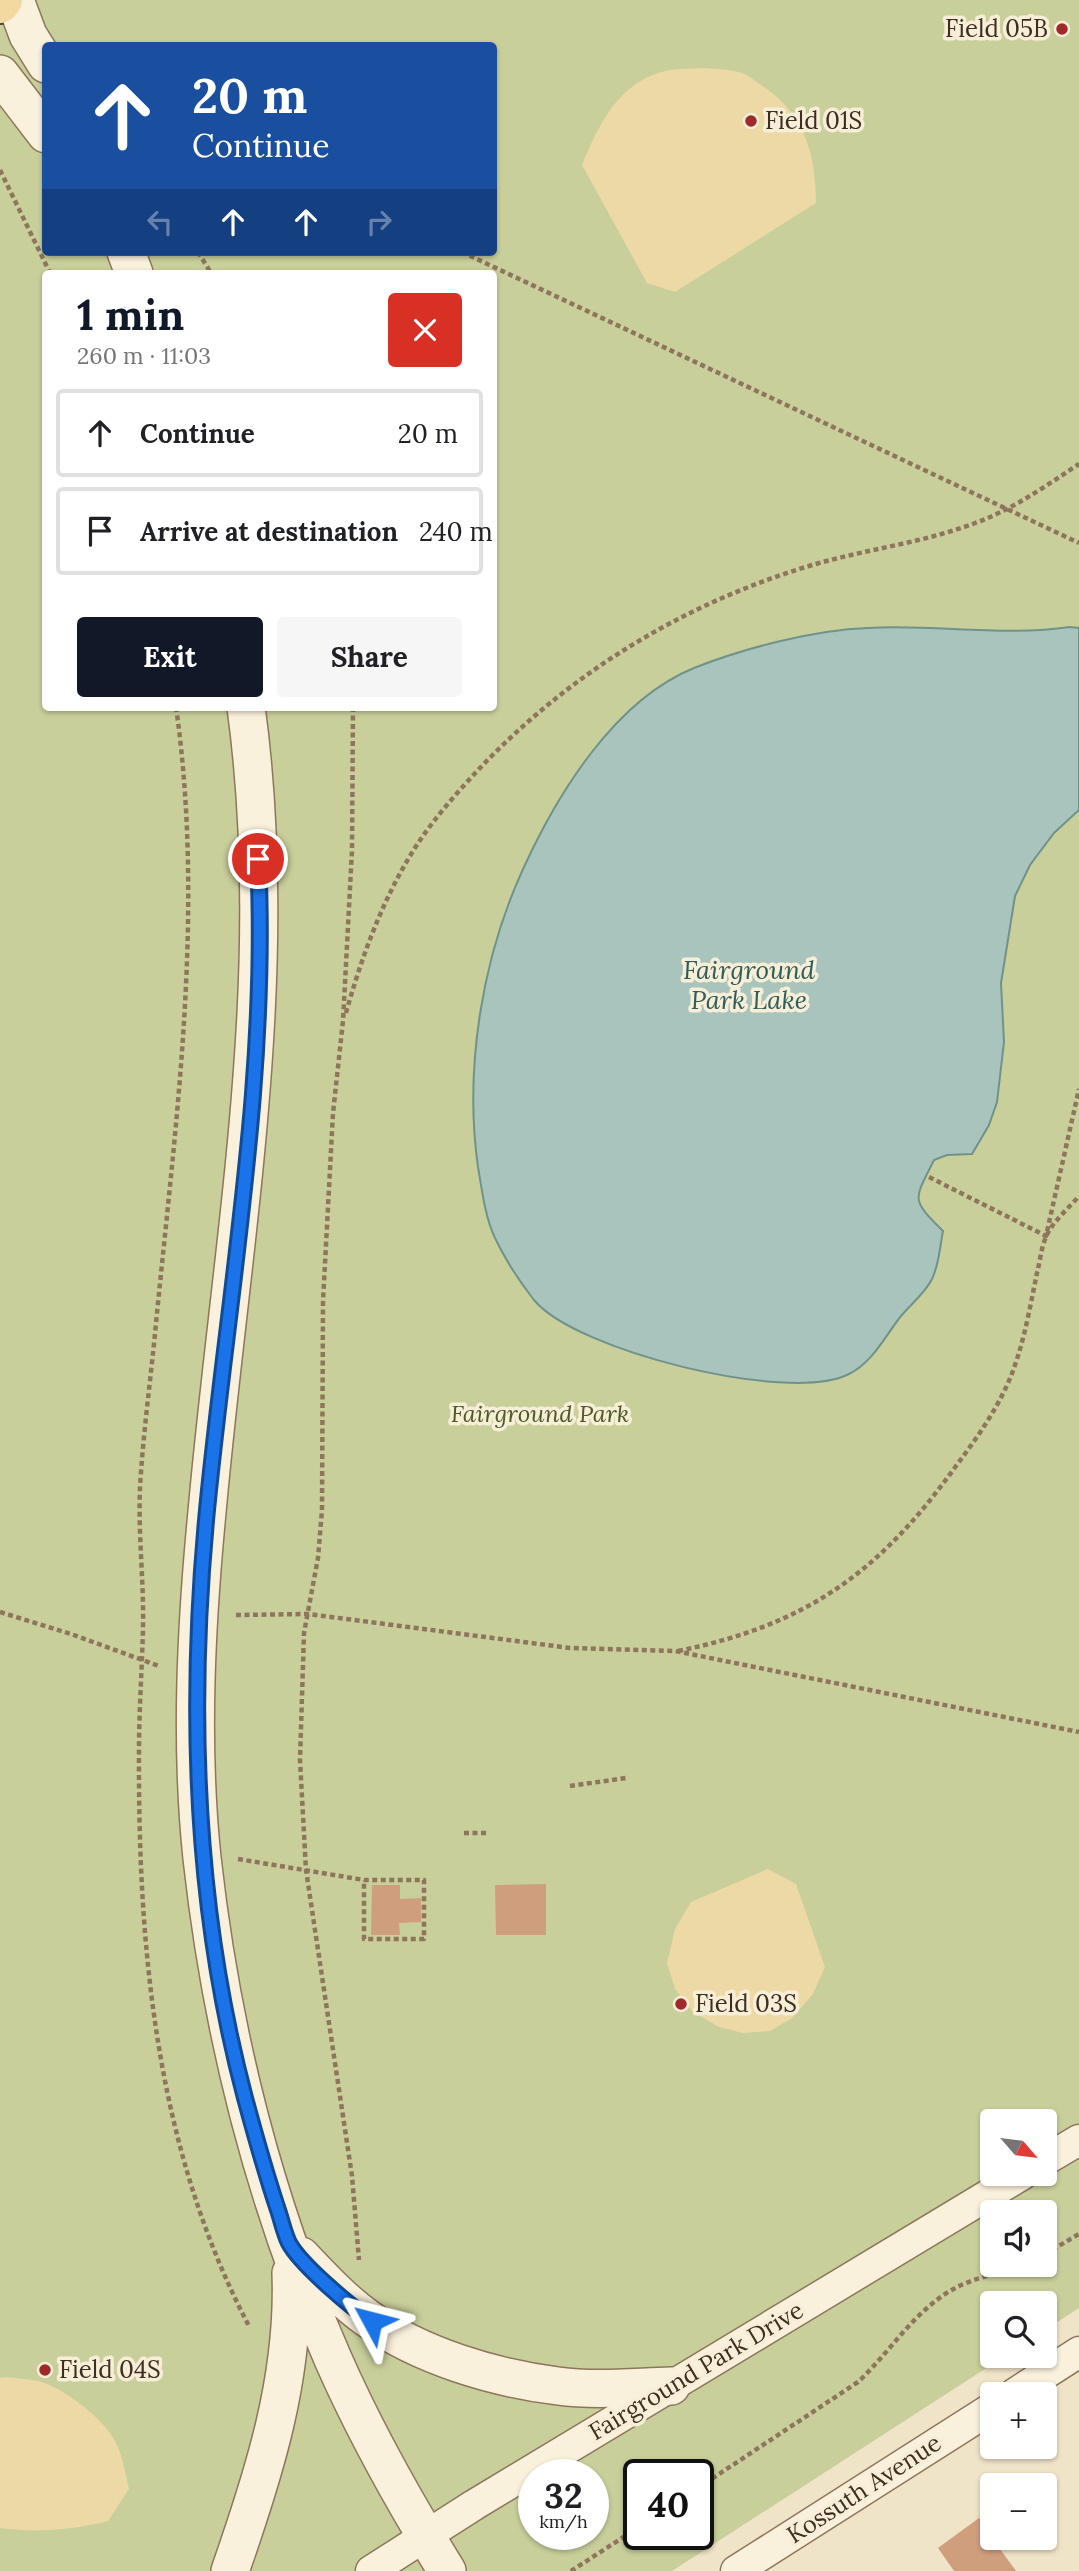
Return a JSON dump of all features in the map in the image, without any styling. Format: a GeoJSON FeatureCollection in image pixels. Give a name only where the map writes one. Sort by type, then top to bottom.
{"type":"FeatureCollection","features":[{"type":"Feature","properties":{"kind":"street"},"geometry":{"type":"LineString","coordinates":[[15,0],[21,20],[42,57]]}},
{"type":"Feature","properties":{"kind":"street"},"geometry":{"type":"LineString","coordinates":[[0,74],[42,129]]}},
{"type":"Feature","properties":{"kind":"street"},"geometry":{"type":"LineString","coordinates":[[247,711],[253,751],[259,886],[257,1032],[200,1603],[196,1753],[202,1855],[216,1958],[234,2051],[260,2156],[290,2244],[332,2357],[355,2405],[447,2571]]}},
{"type":"Feature","properties":{"kind":"street"},"geometry":{"type":"LineString","coordinates":[[1057,2153],[1079,2140]]}},
{"type":"Feature","properties":{"kind":"street","name":"Fairground Park Drive"},"geometry":{"type":"LineString","coordinates":[[371,2571],[1003,2186]]}},
{"type":"Feature","properties":{"kind":"street"},"geometry":{"type":"LineString","coordinates":[[290,2244],[334,2292],[367,2318],[408,2343],[453,2360],[504,2375],[558,2386],[603,2389],[671,2386]]}},
{"type":"Feature","properties":{"kind":"street"},"geometry":{"type":"LineString","coordinates":[[230,2571],[269,2449],[284,2390],[292,2298],[290,2244]]}},
{"type":"Feature","properties":{"kind":"street"},"geometry":{"type":"LineString","coordinates":[[1033,2382],[1079,2352]]}},
{"type":"Feature","properties":{"kind":"street","name":"Kossuth Avenue"},"geometry":{"type":"LineString","coordinates":[[736,2571],[980,2416]]}},
{"type":"Feature","properties":{"kind":"path"},"geometry":{"type":"LineString","coordinates":[[0,170],[49,270]]}},
{"type":"Feature","properties":{"kind":"path"},"geometry":{"type":"LineString","coordinates":[[470,256],[1079,543]]}},
{"type":"Feature","properties":{"kind":"path"},"geometry":{"type":"LineString","coordinates":[[344,1021],[369,943],[410,856],[436,818],[465,783],[505,742],[545,707],[598,667],[650,633],[698,607],[751,585],[811,565],[931,537],[1008,509],[1079,464]]}},
{"type":"Feature","properties":{"kind":"path"},"geometry":{"type":"LineString","coordinates":[[353,711],[354,788],[344,1021],[332,1113],[324,1288],[323,1510],[303,1648],[300,1760],[306,1870],[352,2176],[360,2272]]}},
{"type":"Feature","properties":{"kind":"path"},"geometry":{"type":"LineString","coordinates":[[675,1651],[723,1642],[765,1627],[813,1604],[889,1548],[927,1506],[991,1415],[1011,1375],[1079,1089]]}},
{"type":"Feature","properties":{"kind":"path"},"geometry":{"type":"LineString","coordinates":[[929,1178],[1046,1236]]}},
{"type":"Feature","properties":{"kind":"path"},"geometry":{"type":"LineString","coordinates":[[1046,1236],[1079,1196]]}},
{"type":"Feature","properties":{"kind":"path"},"geometry":{"type":"LineString","coordinates":[[0,1612],[170,1669]]}},
{"type":"Feature","properties":{"kind":"path"},"geometry":{"type":"LineString","coordinates":[[229,1616],[308,1614],[570,1647],[675,1651],[1079,1732]]}},
{"type":"Feature","properties":{"kind":"path"},"geometry":{"type":"LineString","coordinates":[[570,1786],[626,1778]]}},
{"type":"Feature","properties":{"kind":"path"},"geometry":{"type":"LineString","coordinates":[[464,1833],[486,1833]]}},
{"type":"Feature","properties":{"kind":"path"},"geometry":{"type":"LineString","coordinates":[[234,1858],[364,1880],[424,1880],[424,1939],[364,1939],[364,1880]]}},
{"type":"Feature","properties":{"kind":"path"},"geometry":{"type":"LineString","coordinates":[[1057,2247],[1079,2234]]}},
{"type":"Feature","properties":{"kind":"path"},"geometry":{"type":"LineString","coordinates":[[714,2477],[858,2382],[878,2364],[910,2322],[930,2304],[953,2288],[985,2277]]}},
{"type":"Feature","properties":{"kind":"path"},"geometry":{"type":"LineString","coordinates":[[571,2571],[623,2537]]}},
{"type":"Feature","properties":{"kind":"green space","name":"Fairground Park"},"geometry":{"type":"Polygon","coordinates":[[[16,0],[1079,0],[1079,2308],[1057,2322],[1057,2291],[980,2291],[980,2368],[986,2368],[714,2544],[714,2459],[623,2459],[623,2550],[705,2550],[672,2571],[0,2571],[0,10],[16,0]]]}},
{"type":"Feature","properties":{"kind":"sand"},"geometry":{"type":"Polygon","coordinates":[[[704,68],[744,74],[776,96],[788,108],[805,136],[810,151],[816,203],[675,292],[647,283],[582,165],[604,120],[623,95],[635,85],[665,71],[704,68]]]}},
{"type":"Feature","properties":{"kind":"sand"},"geometry":{"type":"Polygon","coordinates":[[[768,1869],[796,1884],[825,1967],[813,1994],[792,2018],[770,2031],[743,2033],[719,2027],[693,2012],[675,1989],[667,1963],[675,1929],[691,1902],[768,1869]]]}},
{"type":"Feature","properties":{"kind":"sand","name":"Field 04S"},"geometry":{"type":"Polygon","coordinates":[[[0,2378],[48,2384],[92,2414],[110,2432],[120,2453],[129,2489],[108,2521],[54,2530],[0,2528],[0,2378]]]}},
{"type":"Feature","properties":{"kind":"water","name":"Fairground Park Lake"},"geometry":{"type":"Polygon","coordinates":[[[894,627],[1019,631],[1079,628],[1079,810],[1054,833],[1030,865],[1015,896],[1001,983],[1004,1042],[997,1102],[989,1125],[972,1154],[947,1155],[934,1160],[919,1192],[920,1205],[943,1231],[936,1268],[926,1289],[864,1364],[847,1375],[818,1382],[779,1382],[733,1377],[684,1367],[636,1354],[592,1337],[557,1319],[534,1300],[523,1286],[499,1246],[489,1221],[474,1130],[475,1053],[487,976],[509,902],[554,809],[592,752],[639,702],[665,683],[694,668],[757,647],[847,629],[894,627]]]}},
{"type":"Feature","properties":{"kind":"building"},"geometry":{"type":"Polygon","coordinates":[[[546,1884],[546,1935],[496,1935],[495,1885],[546,1884]]]}},
{"type":"Feature","properties":{"kind":"building"},"geometry":{"type":"Polygon","coordinates":[[[372,1885],[400,1885],[400,1899],[421,1898],[421,1922],[399,1923],[400,1935],[371,1935],[372,1885]]]}},
{"type":"Feature","properties":{"kind":"building"},"geometry":{"type":"Polygon","coordinates":[[[979,2518],[980,2550],[1001,2550],[1016,2571],[954,2571],[938,2548],[979,2518]]]}},
{"type":"Feature","properties":{"kind":"place","name":"Field 05B"},"geometry":{"type":"Point","coordinates":[1062,29]}},
{"type":"Feature","properties":{"kind":"place","name":"Field 01S"},"geometry":{"type":"Point","coordinates":[751,121]}},
{"type":"Feature","properties":{"kind":"place","name":"Field 03S"},"geometry":{"type":"Point","coordinates":[681,2004]}},
{"type":"Feature","properties":{"kind":"place","name":"Field 04S"},"geometry":{"type":"Point","coordinates":[45,2370]}},
{"type":"Feature","properties":{"kind":"route"},"geometry":{"type":"LineString","coordinates":[[258,859],[257,1032],[200,1590],[196,1753],[202,1855],[216,1958],[236,2064],[260,2156],[290,2244],[334,2292],[372,2321]]}}]}
